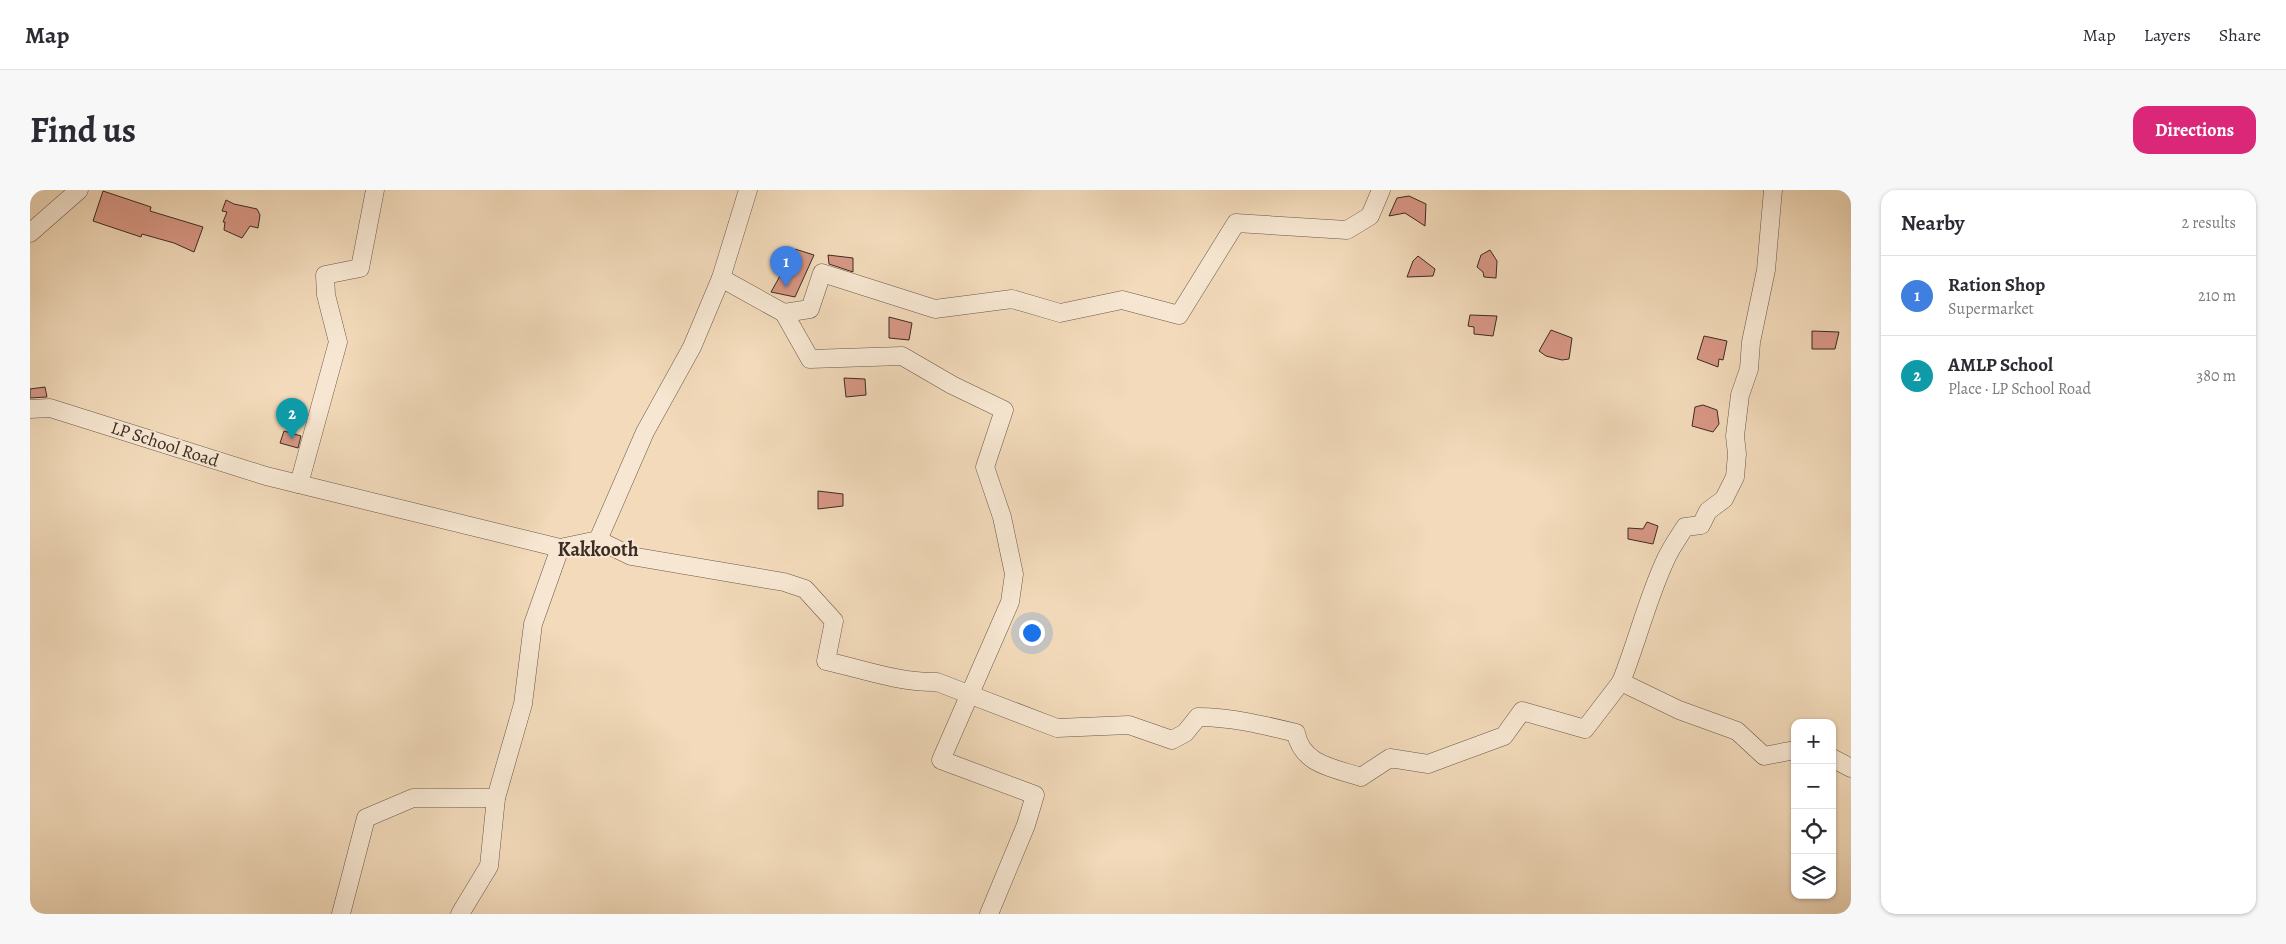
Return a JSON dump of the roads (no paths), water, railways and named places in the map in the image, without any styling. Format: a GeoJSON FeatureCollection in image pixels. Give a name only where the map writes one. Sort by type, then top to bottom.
{"type":"FeatureCollection","features":[{"type":"Feature","properties":{"kind":"street"},"geometry":{"type":"LineString","coordinates":[[30,233],[79,190]]}},
{"type":"Feature","properties":{"kind":"street"},"geometry":{"type":"LineString","coordinates":[[299,484],[338,342],[326,296],[325,275],[360,268],[375,190]]}},
{"type":"Feature","properties":{"kind":"street"},"geometry":{"type":"LineString","coordinates":[[598,540],[645,432],[692,347],[721,278],[748,190]]}},
{"type":"Feature","properties":{"kind":"street"},"geometry":{"type":"LineString","coordinates":[[784,313],[810,309],[822,273],[935,309],[1012,299],[1060,313],[1122,300],[1179,315],[1236,223],[1347,230],[1370,216],[1381,190]]}},
{"type":"Feature","properties":{"kind":"street"},"geometry":{"type":"LineString","coordinates":[[460,914],[489,866],[496,798],[523,704],[533,624],[560,548],[598,540],[631,556],[784,582],[805,588],[834,621],[826,661],[888,676],[937,682],[1057,728],[1129,726],[1172,740],[1184,733],[1198,717],[1222,717],[1296,733],[1298,747],[1315,761],[1361,778],[1390,758],[1428,764],[1504,736],[1522,711],[1585,730],[1621,682],[1635,648],[1644,614],[1665,560],[1685,527],[1701,525],[1708,511],[1724,499],[1735,477],[1737,454],[1735,436],[1740,395],[1749,369],[1751,342],[1766,270],[1773,190]]}},
{"type":"Feature","properties":{"kind":"street"},"geometry":{"type":"LineString","coordinates":[[721,278],[784,313],[810,359],[902,356],[952,385],[1004,410],[985,467],[1002,517],[1014,574],[1010,602],[941,760],[1035,795],[1026,826],[989,914]]}},
{"type":"Feature","properties":{"kind":"street","name":"LP School Road"},"geometry":{"type":"LineString","coordinates":[[30,408],[50,408],[266,476],[560,548]]}},
{"type":"Feature","properties":{"kind":"street"},"geometry":{"type":"LineString","coordinates":[[1621,682],[1679,710],[1737,731],[1764,756],[1791,751]]}},
{"type":"Feature","properties":{"kind":"street"},"geometry":{"type":"LineString","coordinates":[[1836,760],[1851,768]]}},
{"type":"Feature","properties":{"kind":"street"},"geometry":{"type":"LineString","coordinates":[[341,914],[366,818],[413,798],[496,798]]}},
{"type":"Feature","properties":{"kind":"place","name":"Ration Shop"},"geometry":{"type":"Point","coordinates":[786,287]}},
{"type":"Feature","properties":{"kind":"place","name":"AMLP School"},"geometry":{"type":"Point","coordinates":[292,439]}},
{"type":"Feature","properties":{"kind":"district","name":"Kakkooth"},"geometry":{"type":"Point","coordinates":[598,549]}}]}
